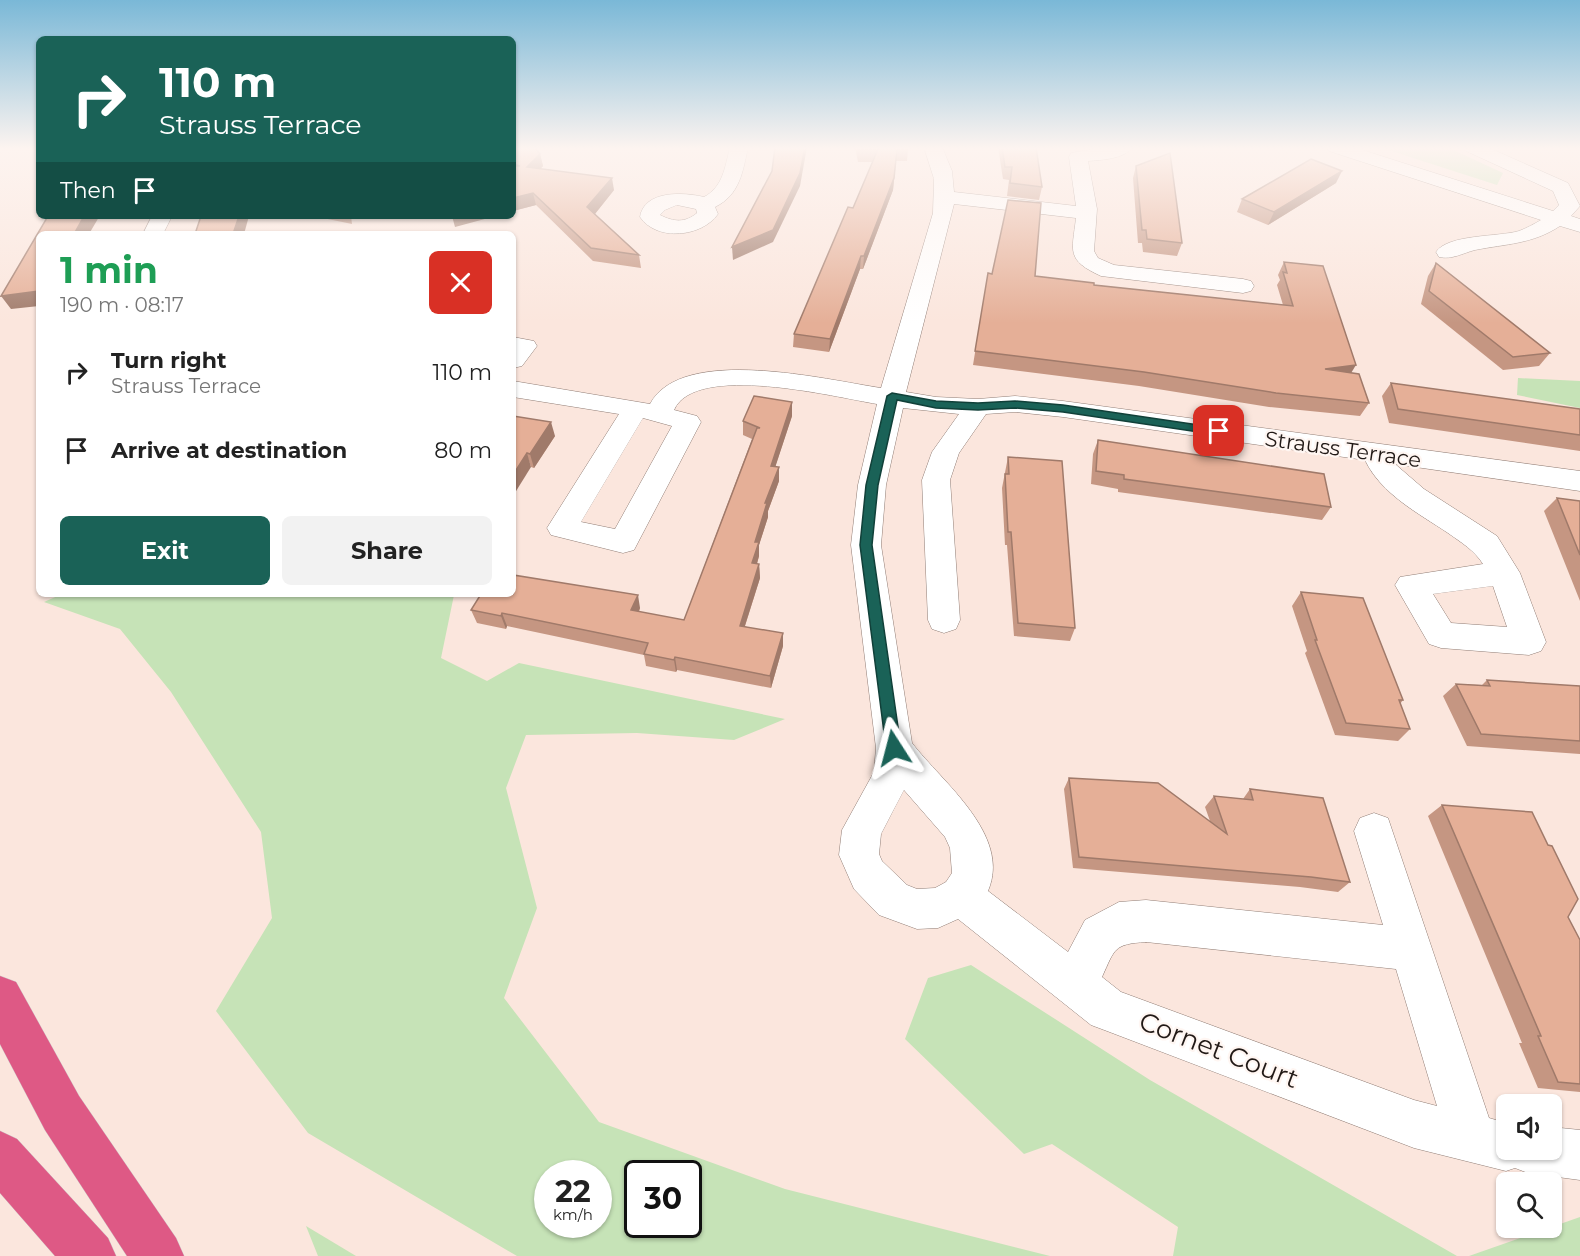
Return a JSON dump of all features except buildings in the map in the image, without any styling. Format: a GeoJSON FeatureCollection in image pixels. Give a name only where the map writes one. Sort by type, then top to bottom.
{"type":"FeatureCollection","features":[{"type":"Feature","properties":{"kind":"highway"},"geometry":{"type":"LineString","coordinates":[[0,998],[62,1113],[158,1256]]}},
{"type":"Feature","properties":{"kind":"highway"},"geometry":{"type":"LineString","coordinates":[[0,1156],[90,1256]]}},
{"type":"Feature","properties":{"kind":"street"},"geometry":{"type":"LineString","coordinates":[[894,748],[915,776],[959,824],[970,848],[973,878],[961,896],[938,908],[917,909],[894,901],[868,875],[859,855],[862,830],[893,774],[894,748],[866,545],[872,485],[892,396],[944,206]]}},
{"type":"Feature","properties":{"kind":"street"},"geometry":{"type":"LineString","coordinates":[[1021,206],[1087,213]]}},
{"type":"Feature","properties":{"kind":"street"},"geometry":{"type":"LineString","coordinates":[[1086,206],[1083,251],[1089,262],[1109,271],[1243,286]]}},
{"type":"Feature","properties":{"kind":"street"},"geometry":{"type":"LineString","coordinates":[[1517,206],[1580,226]]}},
{"type":"Feature","properties":{"kind":"street"},"geometry":{"type":"LineString","coordinates":[[1447,252],[1465,244],[1507,241],[1532,236],[1558,219],[1570,206]]}},
{"type":"Feature","properties":{"kind":"street"},"geometry":{"type":"LineString","coordinates":[[516,344],[525,346],[516,357]]}},
{"type":"Feature","properties":{"kind":"street","name":"Strauss Terrace"},"geometry":{"type":"LineString","coordinates":[[648,411],[669,395],[692,384],[728,376],[753,376],[892,396],[936,405],[978,407],[1015,405],[1063,409],[1580,481]]}},
{"type":"Feature","properties":{"kind":"street"},"geometry":{"type":"LineString","coordinates":[[516,389],[648,411],[688,422],[623,542],[562,528],[648,411]]}},
{"type":"Feature","properties":{"kind":"street"},"geometry":{"type":"LineString","coordinates":[[944,620],[936,480],[946,452],[978,407]]}},
{"type":"Feature","properties":{"kind":"street"},"geometry":{"type":"LineString","coordinates":[[1376,454],[1385,472],[1414,496],[1486,544],[1504,573]]}},
{"type":"Feature","properties":{"kind":"street"},"geometry":{"type":"LineString","coordinates":[[1374,831],[1411,949],[1489,1143]]}},
{"type":"Feature","properties":{"kind":"street","name":"Cornet Court"},"geometry":{"type":"LineString","coordinates":[[961,896],[1107,1009],[1414,1124],[1489,1143]]}},
{"type":"Feature","properties":{"kind":"street"},"geometry":{"type":"LineString","coordinates":[[1074,984],[1100,936],[1119,923],[1146,921],[1411,949]]}},
{"type":"Feature","properties":{"kind":"street"},"geometry":{"type":"LineString","coordinates":[[1562,1153],[1580,1155]]}},
{"type":"Feature","properties":{"kind":"green space"},"geometry":{"type":"Polygon","coordinates":[[[1518,378],[1580,381],[1580,408],[1517,395],[1518,378]]]}},
{"type":"Feature","properties":{"kind":"green space"},"geometry":{"type":"Polygon","coordinates":[[[55,597],[454,597],[441,658],[487,681],[519,663],[785,719],[734,740],[637,733],[526,735],[506,788],[537,908],[504,998],[599,1122],[785,1189],[1050,1256],[517,1256],[308,1133],[216,1011],[272,918],[261,832],[171,692],[120,629],[44,602],[55,597]]]}},
{"type":"Feature","properties":{"kind":"green space"},"geometry":{"type":"Polygon","coordinates":[[[971,965],[1150,1080],[1457,1256],[1173,1256],[1178,1227],[1052,1144],[1024,1154],[905,1039],[928,978],[971,965]]]}},
{"type":"Feature","properties":{"kind":"green space"},"geometry":{"type":"Polygon","coordinates":[[[1580,1217],[1580,1256],[1469,1256],[1520,1238],[1562,1238],[1562,1223],[1580,1217]]]}},
{"type":"Feature","properties":{"kind":"green space"},"geometry":{"type":"Polygon","coordinates":[[[306,1226],[356,1256],[318,1256],[306,1226]]]}},
{"type":"Feature","properties":{"kind":"route"},"geometry":{"type":"LineString","coordinates":[[894,748],[866,545],[872,485],[892,396],[936,405],[978,407],[1015,405],[1063,409],[1219,431]]}}]}
